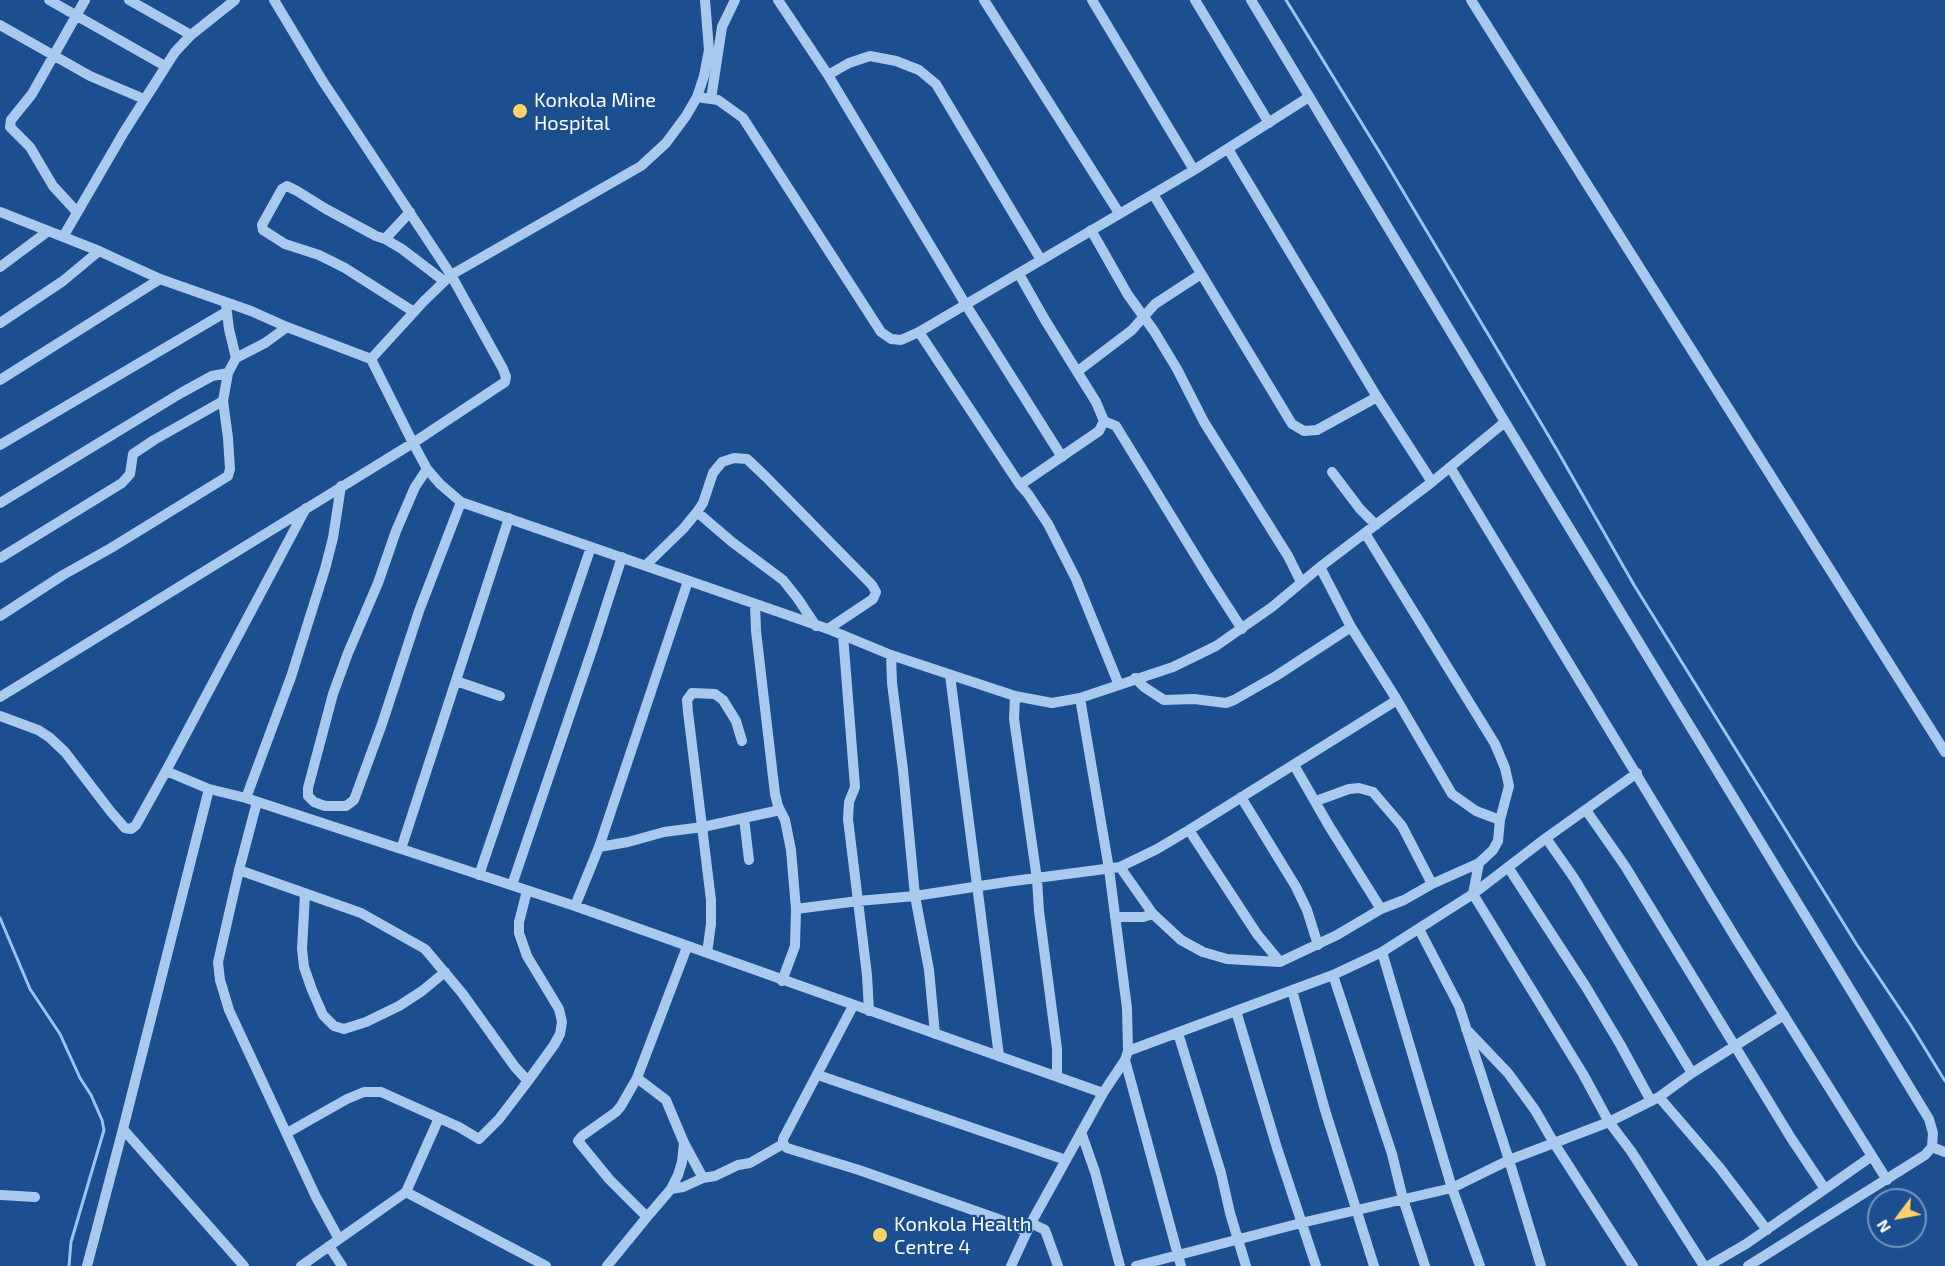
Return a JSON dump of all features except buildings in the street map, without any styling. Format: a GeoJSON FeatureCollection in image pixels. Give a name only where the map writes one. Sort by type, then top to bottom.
{"type":"FeatureCollection","features":[{"type":"Feature","properties":{"kind":"street"},"geometry":{"type":"LineString","coordinates":[[49,0],[165,66]]}},
{"type":"Feature","properties":{"kind":"street"},"geometry":{"type":"LineString","coordinates":[[77,212],[53,186],[30,147],[10,127],[11,120],[32,94],[85,0]]}},
{"type":"Feature","properties":{"kind":"street"},"geometry":{"type":"LineString","coordinates":[[129,0],[190,35]]}},
{"type":"Feature","properties":{"kind":"street"},"geometry":{"type":"LineString","coordinates":[[0,697],[413,443],[505,382],[503,369],[447,278],[410,212],[322,80],[274,0]]}},
{"type":"Feature","properties":{"kind":"street"},"geometry":{"type":"LineString","coordinates":[[371,359],[447,278],[641,166],[666,142],[697,98],[704,76],[709,50],[705,0]]}},
{"type":"Feature","properties":{"kind":"street"},"geometry":{"type":"LineString","coordinates":[[711,99],[722,27],[735,0]]}},
{"type":"Feature","properties":{"kind":"street"},"geometry":{"type":"LineString","coordinates":[[778,0],[828,75],[966,305],[1062,457]]}},
{"type":"Feature","properties":{"kind":"street"},"geometry":{"type":"LineString","coordinates":[[984,0],[1119,213]]}},
{"type":"Feature","properties":{"kind":"street"},"geometry":{"type":"LineString","coordinates":[[1092,0],[1194,170]]}},
{"type":"Feature","properties":{"kind":"street"},"geometry":{"type":"LineString","coordinates":[[1195,0],[1269,123]]}},
{"type":"Feature","properties":{"kind":"street"},"geometry":{"type":"LineString","coordinates":[[1251,0],[1929,1119],[1933,1133],[1932,1147],[1916,1162],[1748,1266]]}},
{"type":"Feature","properties":{"kind":"street"},"geometry":{"type":"LineString","coordinates":[[1471,0],[1945,752]]}},
{"type":"Feature","properties":{"kind":"street"},"geometry":{"type":"LineString","coordinates":[[63,237],[174,52],[228,2]]}},
{"type":"Feature","properties":{"kind":"street"},"geometry":{"type":"LineString","coordinates":[[0,25],[90,76],[144,99]]}},
{"type":"Feature","properties":{"kind":"street"},"geometry":{"type":"LineString","coordinates":[[828,75],[849,63],[870,57],[896,61],[919,70],[936,84],[1041,260]]}},
{"type":"Feature","properties":{"kind":"street"},"geometry":{"type":"LineString","coordinates":[[697,98],[718,100],[743,118],[881,332],[891,339],[901,340],[966,305],[1194,170],[1309,97]]}},
{"type":"Feature","properties":{"kind":"street"},"geometry":{"type":"LineString","coordinates":[[1228,149],[1377,397],[1432,482]]}},
{"type":"Feature","properties":{"kind":"street"},"geometry":{"type":"LineString","coordinates":[[414,312],[345,268],[319,255],[285,244],[263,230],[262,225],[282,189],[287,186],[385,239],[447,278]]}},
{"type":"Feature","properties":{"kind":"street"},"geometry":{"type":"LineString","coordinates":[[1153,194],[1292,424],[1304,431],[1317,429],[1377,397]]}},
{"type":"Feature","properties":{"kind":"street"},"geometry":{"type":"LineString","coordinates":[[0,212],[99,251],[226,307],[371,359],[427,469],[461,502],[828,629],[891,655],[1015,696],[1052,703],[1080,698],[1173,667],[1196,657],[1242,629],[1432,482],[1505,422]]}},
{"type":"Feature","properties":{"kind":"street"},"geometry":{"type":"LineString","coordinates":[[385,239],[410,212]]}},
{"type":"Feature","properties":{"kind":"street"},"geometry":{"type":"LineString","coordinates":[[1091,230],[1128,295],[1177,369],[1204,422],[1288,556],[1301,582]]}},
{"type":"Feature","properties":{"kind":"street"},"geometry":{"type":"LineString","coordinates":[[0,267],[47,232]]}},
{"type":"Feature","properties":{"kind":"street"},"geometry":{"type":"LineString","coordinates":[[0,323],[63,281],[99,251]]}},
{"type":"Feature","properties":{"kind":"street"},"geometry":{"type":"LineString","coordinates":[[1019,274],[1096,402],[1104,421],[1116,426],[1242,629]]}},
{"type":"Feature","properties":{"kind":"street"},"geometry":{"type":"LineString","coordinates":[[1078,371],[1132,330],[1155,304],[1201,274]]}},
{"type":"Feature","properties":{"kind":"street"},"geometry":{"type":"LineString","coordinates":[[0,380],[160,279]]}},
{"type":"Feature","properties":{"kind":"street"},"geometry":{"type":"LineString","coordinates":[[226,307],[236,358]]}},
{"type":"Feature","properties":{"kind":"street"},"geometry":{"type":"LineString","coordinates":[[0,446],[226,307]]}},
{"type":"Feature","properties":{"kind":"street"},"geometry":{"type":"LineString","coordinates":[[0,616],[63,575],[228,476],[229,446],[223,401],[228,373],[236,358],[265,343],[287,327]]}},
{"type":"Feature","properties":{"kind":"street"},"geometry":{"type":"LineString","coordinates":[[919,332],[1037,508],[1063,552],[1119,685]]}},
{"type":"Feature","properties":{"kind":"street"},"geometry":{"type":"LineString","coordinates":[[0,503],[181,393],[212,376],[228,373]]}},
{"type":"Feature","properties":{"kind":"street"},"geometry":{"type":"LineString","coordinates":[[0,558],[122,483],[130,474],[133,454],[223,401]]}},
{"type":"Feature","properties":{"kind":"street"},"geometry":{"type":"LineString","coordinates":[[1020,485],[1099,431],[1104,421]]}},
{"type":"Feature","properties":{"kind":"street"},"geometry":{"type":"LineString","coordinates":[[646,565],[697,512],[703,503],[713,473],[722,462],[734,458],[747,459],[872,585],[876,592],[873,599],[828,629]]}},
{"type":"Feature","properties":{"kind":"street"},"geometry":{"type":"LineString","coordinates":[[1449,467],[1784,1016],[1887,1180]]}},
{"type":"Feature","properties":{"kind":"street"},"geometry":{"type":"LineString","coordinates":[[427,469],[415,487],[396,531],[378,583],[333,694],[308,788],[308,795],[314,802],[324,806],[346,806],[354,800],[382,724],[418,611],[461,502]]}},
{"type":"Feature","properties":{"kind":"street"},"geometry":{"type":"LineString","coordinates":[[1332,472],[1360,509],[1376,525]]}},
{"type":"Feature","properties":{"kind":"street"},"geometry":{"type":"LineString","coordinates":[[246,798],[291,676],[325,569],[333,538],[341,486]]}},
{"type":"Feature","properties":{"kind":"street"},"geometry":{"type":"LineString","coordinates":[[0,716],[38,730],[49,737],[65,752],[111,812],[126,828],[131,829],[136,825],[166,771],[306,508]]}},
{"type":"Feature","properties":{"kind":"street"},"geometry":{"type":"LineString","coordinates":[[697,512],[732,542],[783,580],[816,626]]}},
{"type":"Feature","properties":{"kind":"street"},"geometry":{"type":"LineString","coordinates":[[400,849],[509,518]]}},
{"type":"Feature","properties":{"kind":"street"},"geometry":{"type":"LineString","coordinates":[[1114,868],[1153,914],[1181,940],[1203,952],[1227,959],[1280,962],[1318,945],[1381,909],[1479,863],[1493,850],[1498,841],[1500,820],[1509,786],[1505,768],[1495,744],[1365,533]]}},
{"type":"Feature","properties":{"kind":"street"},"geometry":{"type":"LineString","coordinates":[[478,875],[591,547]]}},
{"type":"Feature","properties":{"kind":"street"},"geometry":{"type":"LineString","coordinates":[[512,885],[622,557]]}},
{"type":"Feature","properties":{"kind":"street"},"geometry":{"type":"LineString","coordinates":[[1320,567],[1351,627],[1452,794],[1465,805],[1500,820]]}},
{"type":"Feature","properties":{"kind":"street"},"geometry":{"type":"LineString","coordinates":[[575,906],[599,847],[688,581]]}},
{"type":"Feature","properties":{"kind":"street"},"geometry":{"type":"LineString","coordinates":[[755,604],[756,631],[775,794],[785,820],[791,850],[796,909],[795,946],[782,981]]}},
{"type":"Feature","properties":{"kind":"street"},"geometry":{"type":"LineString","coordinates":[[1135,678],[1164,700],[1194,699],[1226,703],[1276,676],[1351,627]]}},
{"type":"Feature","properties":{"kind":"street"},"geometry":{"type":"LineString","coordinates":[[843,635],[855,787],[849,802],[848,819],[867,975],[869,1011]]}},
{"type":"Feature","properties":{"kind":"street"},"geometry":{"type":"LineString","coordinates":[[891,655],[915,896],[929,970],[935,1034]]}},
{"type":"Feature","properties":{"kind":"street"},"geometry":{"type":"LineString","coordinates":[[950,675],[999,1056]]}},
{"type":"Feature","properties":{"kind":"street"},"geometry":{"type":"LineString","coordinates":[[456,681],[500,696]]}},
{"type":"Feature","properties":{"kind":"street"},"geometry":{"type":"LineString","coordinates":[[707,953],[711,924],[711,900],[688,711],[687,700],[692,693],[715,694],[723,700],[736,721],[742,741]]}},
{"type":"Feature","properties":{"kind":"street"},"geometry":{"type":"LineString","coordinates":[[1015,696],[1014,719],[1037,879],[1057,1049],[1057,1077]]}},
{"type":"Feature","properties":{"kind":"street"},"geometry":{"type":"LineString","coordinates":[[1080,698],[1114,868],[1115,917],[1127,1008],[1126,1055],[1179,1261]]}},
{"type":"Feature","properties":{"kind":"street"},"geometry":{"type":"LineString","coordinates":[[796,909],[915,896],[1114,868],[1157,849],[1397,700]]}},
{"type":"Feature","properties":{"kind":"street"},"geometry":{"type":"LineString","coordinates":[[1294,765],[1381,909]]}},
{"type":"Feature","properties":{"kind":"street"},"geometry":{"type":"LineString","coordinates":[[166,771],[209,789],[246,798],[575,906],[1103,1093]]}},
{"type":"Feature","properties":{"kind":"street"},"geometry":{"type":"LineString","coordinates":[[1011,1266],[1029,1227],[1126,1055],[1333,975],[1382,952],[1473,894],[1546,837],[1636,773]]}},
{"type":"Feature","properties":{"kind":"street"},"geometry":{"type":"LineString","coordinates":[[1316,801],[1349,789],[1359,788],[1373,792],[1402,826],[1432,884]]}},
{"type":"Feature","properties":{"kind":"street"},"geometry":{"type":"LineString","coordinates":[[87,1266],[209,789]]}},
{"type":"Feature","properties":{"kind":"street"},"geometry":{"type":"LineString","coordinates":[[1242,797],[1296,887],[1307,910],[1318,945]]}},
{"type":"Feature","properties":{"kind":"street"},"geometry":{"type":"LineString","coordinates":[[257,802],[218,962],[220,980],[229,1010],[316,1197],[342,1266]]}},
{"type":"Feature","properties":{"kind":"street"},"geometry":{"type":"LineString","coordinates":[[599,847],[628,843],[664,832],[780,810]]}},
{"type":"Feature","properties":{"kind":"street"},"geometry":{"type":"LineString","coordinates":[[1586,810],[1663,926],[1734,1047],[1806,1163],[1825,1189]]}},
{"type":"Feature","properties":{"kind":"street"},"geometry":{"type":"LineString","coordinates":[[744,818],[749,860]]}},
{"type":"Feature","properties":{"kind":"street"},"geometry":{"type":"LineString","coordinates":[[1189,830],[1257,934],[1280,962]]}},
{"type":"Feature","properties":{"kind":"street"},"geometry":{"type":"LineString","coordinates":[[1546,837],[1574,878],[1692,1073]]}},
{"type":"Feature","properties":{"kind":"street"},"geometry":{"type":"LineString","coordinates":[[1479,863],[1492,879]]}},
{"type":"Feature","properties":{"kind":"street"},"geometry":{"type":"LineString","coordinates":[[1479,863],[1473,894],[1610,1122],[1706,1266],[1730,1254],[1767,1230],[1872,1156]]}},
{"type":"Feature","properties":{"kind":"street"},"geometry":{"type":"LineString","coordinates":[[1508,867],[1655,1099],[1720,1168],[1767,1230]]}},
{"type":"Feature","properties":{"kind":"street"},"geometry":{"type":"LineString","coordinates":[[239,870],[361,913],[381,922],[425,949],[528,1081]]}},
{"type":"Feature","properties":{"kind":"street"},"geometry":{"type":"LineString","coordinates":[[287,1133],[347,1099],[364,1092],[381,1092],[479,1139],[499,1119],[554,1045],[560,1034],[562,1022],[559,1008],[522,945],[519,922],[527,891]]}},
{"type":"Feature","properties":{"kind":"street"},"geometry":{"type":"LineString","coordinates":[[305,894],[302,949],[304,967],[323,1015],[334,1026],[344,1029],[366,1022],[399,1006],[445,972]]}},
{"type":"Feature","properties":{"kind":"street"},"geometry":{"type":"LineString","coordinates":[[1115,917],[1143,917],[1153,914]]}},
{"type":"Feature","properties":{"kind":"street"},"geometry":{"type":"LineString","coordinates":[[1419,929],[1459,1006],[1541,1266]]}},
{"type":"Feature","properties":{"kind":"street"},"geometry":{"type":"LineString","coordinates":[[647,1218],[609,1179],[578,1141],[616,1112],[637,1078],[687,947]]}},
{"type":"Feature","properties":{"kind":"street"},"geometry":{"type":"LineString","coordinates":[[1382,952],[1452,1188],[1480,1266]]}},
{"type":"Feature","properties":{"kind":"street"},"geometry":{"type":"LineString","coordinates":[[1333,975],[1392,1154],[1403,1199],[1425,1266]]}},
{"type":"Feature","properties":{"kind":"street"},"geometry":{"type":"LineString","coordinates":[[1292,990],[1325,1110],[1374,1266]]}},
{"type":"Feature","properties":{"kind":"street"},"geometry":{"type":"LineString","coordinates":[[783,1144],[783,1139],[853,1006]]}},
{"type":"Feature","properties":{"kind":"street"},"geometry":{"type":"LineString","coordinates":[[1236,1011],[1316,1266]]}},
{"type":"Feature","properties":{"kind":"street"},"geometry":{"type":"LineString","coordinates":[[1136,1266],[1179,1261],[1238,1239],[1452,1188],[1509,1160],[1610,1122],[1655,1099],[1692,1073],[1784,1016]]}},
{"type":"Feature","properties":{"kind":"street"},"geometry":{"type":"LineString","coordinates":[[1467,1029],[1508,1073],[1535,1110],[1633,1266]]}},
{"type":"Feature","properties":{"kind":"street"},"geometry":{"type":"LineString","coordinates":[[1178,1033],[1221,1173],[1246,1266]]}},
{"type":"Feature","properties":{"kind":"street"},"geometry":{"type":"LineString","coordinates":[[818,1076],[1066,1160]]}},
{"type":"Feature","properties":{"kind":"street"},"geometry":{"type":"LineString","coordinates":[[637,1078],[666,1100],[684,1143],[703,1178]]}},
{"type":"Feature","properties":{"kind":"street"},"geometry":{"type":"LineString","coordinates":[[301,1266],[406,1191],[439,1118]]}},
{"type":"Feature","properties":{"kind":"street"},"geometry":{"type":"LineString","coordinates":[[123,1129],[244,1266]]}},
{"type":"Feature","properties":{"kind":"street"},"geometry":{"type":"LineString","coordinates":[[1081,1132],[1098,1183],[1120,1266]]}},
{"type":"Feature","properties":{"kind":"street"},"geometry":{"type":"LineString","coordinates":[[607,1266],[670,1189],[682,1162],[684,1143]]}},
{"type":"Feature","properties":{"kind":"street"},"geometry":{"type":"LineString","coordinates":[[670,1189],[715,1176],[738,1165],[750,1163],[783,1144]]}},
{"type":"Feature","properties":{"kind":"street"},"geometry":{"type":"LineString","coordinates":[[783,1144],[788,1148],[859,1170],[1001,1220],[1045,1230],[1058,1266]]}},
{"type":"Feature","properties":{"kind":"street"},"geometry":{"type":"LineString","coordinates":[[1932,1147],[1945,1152]]}},
{"type":"Feature","properties":{"kind":"street"},"geometry":{"type":"LineString","coordinates":[[406,1191],[546,1266]]}},
{"type":"Feature","properties":{"kind":"street"},"geometry":{"type":"LineString","coordinates":[[0,1195],[35,1197]]}},
{"type":"Feature","properties":{"kind":"waterway"},"geometry":{"type":"LineString","coordinates":[[1286,0],[1557,450],[1634,585],[1857,945],[1945,1081]]}},
{"type":"Feature","properties":{"kind":"waterway"},"geometry":{"type":"LineString","coordinates":[[0,918],[30,989],[60,1034],[80,1078],[91,1095],[104,1130],[71,1242],[69,1266]]}},
{"type":"Feature","properties":{"kind":"place","name":"Konkola Mine Hospital"},"geometry":{"type":"Point","coordinates":[520,111]}},
{"type":"Feature","properties":{"kind":"place","name":"Konkola Health Centre 4"},"geometry":{"type":"Point","coordinates":[880,1235]}}]}
